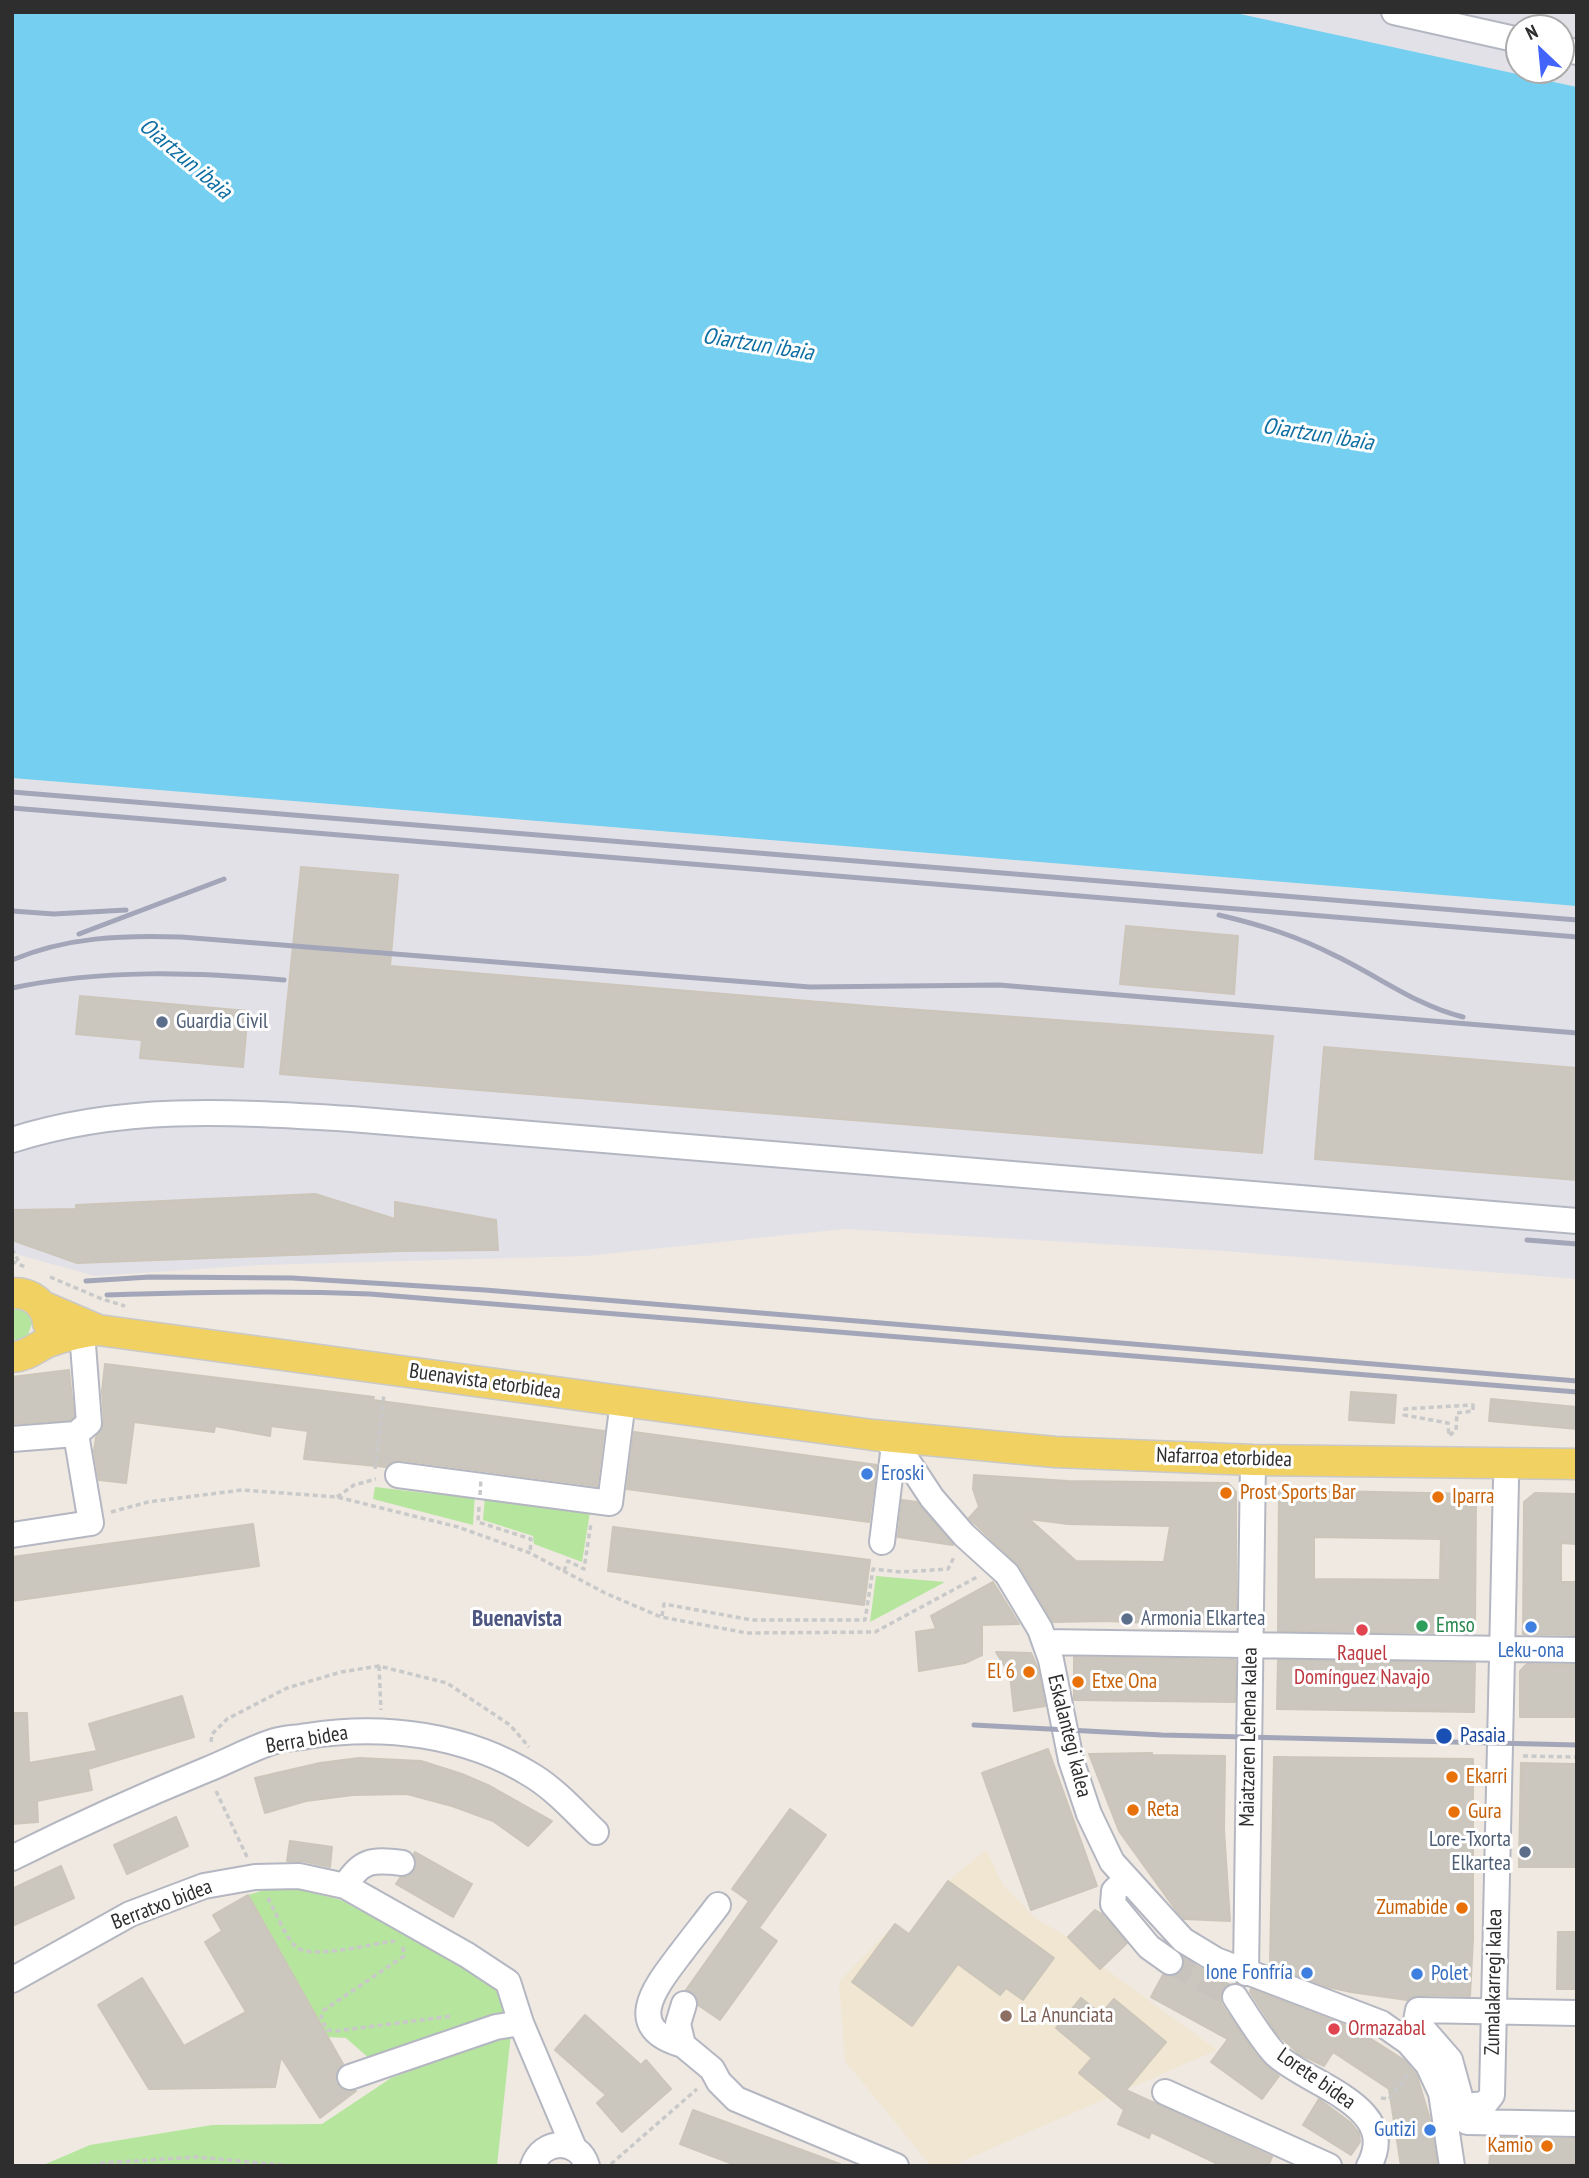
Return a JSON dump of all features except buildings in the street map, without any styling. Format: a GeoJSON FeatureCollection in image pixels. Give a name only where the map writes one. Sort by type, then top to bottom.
{"type":"FeatureCollection","features":[{"type":"Feature","properties":{"kind":"main road","name":"Buenavista etorbidea"},"geometry":{"type":"LineString","coordinates":[[17,1276],[27,1294],[42,1307],[90,1331],[623,1401],[883,1440]]}},
{"type":"Feature","properties":{"kind":"main road"},"geometry":{"type":"LineString","coordinates":[[40,1346],[48,1326],[42,1307]]}},
{"type":"Feature","properties":{"kind":"main road","name":"Buenavista etorbidea"},"geometry":{"type":"LineString","coordinates":[[12,1357],[90,1331]]}},
{"type":"Feature","properties":{"kind":"main road","name":"Nafarroa etorbidea"},"geometry":{"type":"LineString","coordinates":[[883,1440],[1055,1452],[1252,1460],[1577,1464]]}},
{"type":"Feature","properties":{"kind":"street"},"geometry":{"type":"LineString","coordinates":[[1394,12],[1505,37]]}},
{"type":"Feature","properties":{"kind":"street"},"geometry":{"type":"LineString","coordinates":[[12,1140],[91,1120],[173,1112],[267,1114],[1577,1221]]}},
{"type":"Feature","properties":{"kind":"street"},"geometry":{"type":"LineString","coordinates":[[12,1439],[76,1434],[89,1423],[90,1331]]}},
{"type":"Feature","properties":{"kind":"street"},"geometry":{"type":"LineString","coordinates":[[398,1475],[610,1503],[623,1401]]}},
{"type":"Feature","properties":{"kind":"street"},"geometry":{"type":"LineString","coordinates":[[12,1535],[91,1523],[76,1434]]}},
{"type":"Feature","properties":{"kind":"street"},"geometry":{"type":"LineString","coordinates":[[882,1542],[883,1440]]}},
{"type":"Feature","properties":{"kind":"street","name":"Eskalantegi kalea"},"geometry":{"type":"LineString","coordinates":[[883,1440],[903,1454],[932,1498],[964,1535],[1007,1574],[1045,1642],[1071,1760],[1089,1814],[1112,1862],[1183,1940],[1216,1960],[1246,1973],[1381,2023],[1408,2042],[1422,2057],[1453,2107],[1452,2166]]}},
{"type":"Feature","properties":{"kind":"street","name":"Maiatzaren Lehena kalea"},"geometry":{"type":"LineString","coordinates":[[1246,1973],[1257,1923],[1250,1645],[1252,1460]]}},
{"type":"Feature","properties":{"kind":"street","name":"Zumalakarregi kalea"},"geometry":{"type":"LineString","coordinates":[[1453,2107],[1485,2104],[1492,2095],[1506,1481]]}},
{"type":"Feature","properties":{"kind":"street"},"geometry":{"type":"LineString","coordinates":[[1045,1642],[1577,1650]]}},
{"type":"Feature","properties":{"kind":"street","name":"Berra bidea"},"geometry":{"type":"LineString","coordinates":[[12,1858],[122,1805],[276,1741],[337,1731],[436,1737],[472,1747],[509,1762],[535,1777],[596,1832]]}},
{"type":"Feature","properties":{"kind":"street"},"geometry":{"type":"LineString","coordinates":[[345,1886],[355,1870],[376,1860],[402,1863]]}},
{"type":"Feature","properties":{"kind":"street","name":"Berratxo bidea"},"geometry":{"type":"LineString","coordinates":[[12,1980],[130,1914],[204,1886],[255,1877],[299,1876],[345,1886],[467,1955],[508,1982],[520,2023]]}},
{"type":"Feature","properties":{"kind":"street"},"geometry":{"type":"LineString","coordinates":[[1126,1879],[1114,1891],[1113,1904],[1149,1947],[1170,1962]]}},
{"type":"Feature","properties":{"kind":"street"},"geometry":{"type":"LineString","coordinates":[[718,1905],[657,1984],[649,2001],[650,2024],[664,2040],[683,2045],[712,2069],[719,2082],[736,2099],[895,2166]]}},
{"type":"Feature","properties":{"kind":"street","name":"Lorete bidea"},"geometry":{"type":"LineString","coordinates":[[1234,1997],[1276,2055],[1369,2117],[1377,2134],[1376,2152],[1369,2166]]}},
{"type":"Feature","properties":{"kind":"street"},"geometry":{"type":"LineString","coordinates":[[683,2045],[678,2024],[684,2004]]}},
{"type":"Feature","properties":{"kind":"street"},"geometry":{"type":"LineString","coordinates":[[1577,2013],[1418,2010],[1416,2021],[1450,2060],[1453,2107],[1466,2122],[1577,2124]]}},
{"type":"Feature","properties":{"kind":"street"},"geometry":{"type":"LineString","coordinates":[[350,2077],[496,2027],[520,2023],[571,2145],[547,2148],[539,2154],[533,2166]]}},
{"type":"Feature","properties":{"kind":"street"},"geometry":{"type":"LineString","coordinates":[[1165,2092],[1329,2166]]}},
{"type":"Feature","properties":{"kind":"path"},"geometry":{"type":"LineString","coordinates":[[12,1249],[17,1276]]}},
{"type":"Feature","properties":{"kind":"path"},"geometry":{"type":"LineString","coordinates":[[12,1261],[17,1276]]}},
{"type":"Feature","properties":{"kind":"path"},"geometry":{"type":"LineString","coordinates":[[17,1276],[32,1269]]}},
{"type":"Feature","properties":{"kind":"path"},"geometry":{"type":"LineString","coordinates":[[43,1274],[102,1299],[137,1310]]}},
{"type":"Feature","properties":{"kind":"path"},"geometry":{"type":"LineString","coordinates":[[337,1497],[354,1485],[374,1478],[384,1394]]}},
{"type":"Feature","properties":{"kind":"path"},"geometry":{"type":"LineString","coordinates":[[1473,1405],[1473,1412],[1457,1413],[1456,1430],[1449,1436],[1448,1423],[1404,1415],[1405,1409],[1473,1405]]}},
{"type":"Feature","properties":{"kind":"path"},"geometry":{"type":"LineString","coordinates":[[1438,1435],[1462,1437]]}},
{"type":"Feature","properties":{"kind":"path"},"geometry":{"type":"LineString","coordinates":[[480,1495],[481,1478]]}},
{"type":"Feature","properties":{"kind":"path"},"geometry":{"type":"LineString","coordinates":[[90,1518],[148,1502],[242,1490],[337,1497],[458,1527],[530,1553],[605,1593],[661,1617],[747,1633],[875,1632],[999,1565]]}},
{"type":"Feature","properties":{"kind":"path"},"geometry":{"type":"LineString","coordinates":[[564,1571],[568,1561],[584,1569],[594,1500]]}},
{"type":"Feature","properties":{"kind":"path"},"geometry":{"type":"LineString","coordinates":[[478,1522],[531,1539],[530,1553]]}},
{"type":"Feature","properties":{"kind":"path"},"geometry":{"type":"LineString","coordinates":[[661,1617],[664,1604],[752,1620],[865,1620],[873,1569],[901,1572],[948,1569],[964,1535]]}},
{"type":"Feature","properties":{"kind":"path"},"geometry":{"type":"LineString","coordinates":[[379,1666],[381,1732]]}},
{"type":"Feature","properties":{"kind":"path"},"geometry":{"type":"LineString","coordinates":[[455,2015],[337,2031],[327,2030],[321,2017],[324,2010],[404,1956],[405,1949],[395,1940],[321,1952],[303,1951],[295,1946],[255,1877],[199,1755],[211,1748],[212,1734],[227,1719],[287,1688],[341,1672],[379,1666],[447,1683],[510,1725],[537,1756],[539,1768],[535,1777]]}},
{"type":"Feature","properties":{"kind":"path"},"geometry":{"type":"LineString","coordinates":[[1500,1755],[1577,1757]]}},
{"type":"Feature","properties":{"kind":"path"},"geometry":{"type":"LineString","coordinates":[[1376,2098],[1388,2098],[1422,2057]]}},
{"type":"Feature","properties":{"kind":"path"},"geometry":{"type":"LineString","coordinates":[[608,2166],[697,2088],[719,2082]]}},
{"type":"Feature","properties":{"kind":"path"},"geometry":{"type":"LineString","coordinates":[[92,2166],[102,2163],[197,2157],[293,2166]]}},
{"type":"Feature","properties":{"kind":"shaded area"},"geometry":{"type":"Polygon","coordinates":[[[1231,12],[1577,12],[1577,87],[1563,84],[1575,84],[1575,14],[1505,14],[1505,71],[1231,12]]]}},
{"type":"Feature","properties":{"kind":"shaded area"},"geometry":{"type":"Polygon","coordinates":[[[12,778],[1577,906],[1577,1279],[1223,1251],[844,1229],[586,1256],[260,1265],[95,1276],[12,1253],[12,778]]]}},
{"type":"Feature","properties":{"kind":"shaded area","name":"La Anunciata"},"geometry":{"type":"Polygon","coordinates":[[[986,1850],[1003,1885],[1035,1918],[1102,1957],[1100,1965],[1217,2050],[951,2166],[931,2166],[845,2061],[839,1982],[895,1924],[909,1934],[948,1881],[986,1850]]]}},
{"type":"Feature","properties":{"kind":"green space"},"geometry":{"type":"Polygon","coordinates":[[[12,1306],[23,1308],[33,1320],[28,1335],[18,1340],[12,1339],[12,1306]]]}},
{"type":"Feature","properties":{"kind":"green space"},"geometry":{"type":"Polygon","coordinates":[[[375,1487],[433,1494],[434,1488],[475,1492],[473,1525],[373,1499],[375,1487]]]}},
{"type":"Feature","properties":{"kind":"green space"},"geometry":{"type":"Polygon","coordinates":[[[485,1496],[590,1512],[582,1562],[534,1544],[533,1536],[483,1520],[485,1496]]]}},
{"type":"Feature","properties":{"kind":"green space"},"geometry":{"type":"Polygon","coordinates":[[[876,1576],[945,1582],[870,1622],[876,1576]]]}},
{"type":"Feature","properties":{"kind":"green space"},"geometry":{"type":"Polygon","coordinates":[[[271,1888],[294,1888],[341,1900],[497,1985],[511,2016],[371,2060],[346,2038],[328,2037],[248,1895],[271,1888]]]}},
{"type":"Feature","properties":{"kind":"green space"},"geometry":{"type":"Polygon","coordinates":[[[511,2033],[497,2166],[41,2166],[90,2145],[212,2125],[322,2124],[391,2078],[511,2033]]]}},
{"type":"Feature","properties":{"kind":"water","name":"Oiartzun ibaia"},"geometry":{"type":"Polygon","coordinates":[[[12,12],[1231,12],[1505,71],[1505,84],[1563,84],[1577,87],[1577,906],[12,778],[12,12]]]}},
{"type":"Feature","properties":{"kind":"tunnel"},"geometry":{"type":"LineString","coordinates":[[1170,1962],[1235,1997]]}},
{"type":"Feature","properties":{"kind":"railway"},"geometry":{"type":"LineString","coordinates":[[12,792],[1577,920]]}},
{"type":"Feature","properties":{"kind":"railway"},"geometry":{"type":"LineString","coordinates":[[12,808],[1577,937]]}},
{"type":"Feature","properties":{"kind":"railway"},"geometry":{"type":"LineString","coordinates":[[79,934],[224,879]]}},
{"type":"Feature","properties":{"kind":"railway"},"geometry":{"type":"LineString","coordinates":[[12,911],[54,914],[126,910]]}},
{"type":"Feature","properties":{"kind":"railway"},"geometry":{"type":"LineString","coordinates":[[1219,915],[1264,927],[1307,943],[1430,1006],[1463,1017]]}},
{"type":"Feature","properties":{"kind":"railway"},"geometry":{"type":"LineString","coordinates":[[12,960],[53,946],[95,939],[181,937],[810,987],[999,985],[1577,1033]]}},
{"type":"Feature","properties":{"kind":"railway"},"geometry":{"type":"LineString","coordinates":[[12,988],[114,975],[182,974],[284,980]]}},
{"type":"Feature","properties":{"kind":"railway"},"geometry":{"type":"LineString","coordinates":[[1527,1240],[1577,1244]]}},
{"type":"Feature","properties":{"kind":"railway"},"geometry":{"type":"LineString","coordinates":[[86,1281],[150,1277],[292,1278],[485,1290],[1577,1381]]}},
{"type":"Feature","properties":{"kind":"railway"},"geometry":{"type":"LineString","coordinates":[[107,1295],[238,1292],[370,1294],[1577,1392]]}},
{"type":"Feature","properties":{"kind":"railway"},"geometry":{"type":"LineString","coordinates":[[974,1725],[1162,1735],[1577,1745]]}},
{"type":"Feature","properties":{"kind":"place","name":"Guardia Civil"},"geometry":{"type":"Point","coordinates":[162,1022]}},
{"type":"Feature","properties":{"kind":"place","name":"Eroski"},"geometry":{"type":"Point","coordinates":[867,1474]}},
{"type":"Feature","properties":{"kind":"place","name":"Prost Sports Bar"},"geometry":{"type":"Point","coordinates":[1226,1493]}},
{"type":"Feature","properties":{"kind":"place","name":"Iparra"},"geometry":{"type":"Point","coordinates":[1438,1497]}},
{"type":"Feature","properties":{"kind":"place","name":"Armonia Elkartea"},"geometry":{"type":"Point","coordinates":[1127,1619]}},
{"type":"Feature","properties":{"kind":"place","name":"Emso"},"geometry":{"type":"Point","coordinates":[1422,1626]}},
{"type":"Feature","properties":{"kind":"place","name":"Leku-ona"},"geometry":{"type":"Point","coordinates":[1531,1627]}},
{"type":"Feature","properties":{"kind":"place","name":"Raquel Domínguez Navajo"},"geometry":{"type":"Point","coordinates":[1362,1630]}},
{"type":"Feature","properties":{"kind":"place","name":"El 6"},"geometry":{"type":"Point","coordinates":[1029,1672]}},
{"type":"Feature","properties":{"kind":"place","name":"Etxe Ona"},"geometry":{"type":"Point","coordinates":[1078,1682]}},
{"type":"Feature","properties":{"kind":"place","name":"Pasaia"},"geometry":{"type":"Point","coordinates":[1444,1736]}},
{"type":"Feature","properties":{"kind":"place","name":"Ekarri"},"geometry":{"type":"Point","coordinates":[1452,1777]}},
{"type":"Feature","properties":{"kind":"place","name":"Reta"},"geometry":{"type":"Point","coordinates":[1133,1810]}},
{"type":"Feature","properties":{"kind":"place","name":"Gura"},"geometry":{"type":"Point","coordinates":[1454,1812]}},
{"type":"Feature","properties":{"kind":"place","name":"Lore-Txorta Elkartea"},"geometry":{"type":"Point","coordinates":[1525,1852]}},
{"type":"Feature","properties":{"kind":"place","name":"Zumabide"},"geometry":{"type":"Point","coordinates":[1462,1908]}},
{"type":"Feature","properties":{"kind":"place","name":"Ione Fonfría"},"geometry":{"type":"Point","coordinates":[1307,1973]}},
{"type":"Feature","properties":{"kind":"place","name":"Polet"},"geometry":{"type":"Point","coordinates":[1417,1974]}},
{"type":"Feature","properties":{"kind":"place","name":"La Anunciata"},"geometry":{"type":"Point","coordinates":[1006,2016]}},
{"type":"Feature","properties":{"kind":"place","name":"Ormazabal"},"geometry":{"type":"Point","coordinates":[1334,2029]}},
{"type":"Feature","properties":{"kind":"place","name":"Gutizi"},"geometry":{"type":"Point","coordinates":[1430,2130]}},
{"type":"Feature","properties":{"kind":"place","name":"Kamio"},"geometry":{"type":"Point","coordinates":[1547,2146]}},
{"type":"Feature","properties":{"kind":"district","name":"Buenavista"},"geometry":{"type":"Point","coordinates":[517,1619]}}]}
